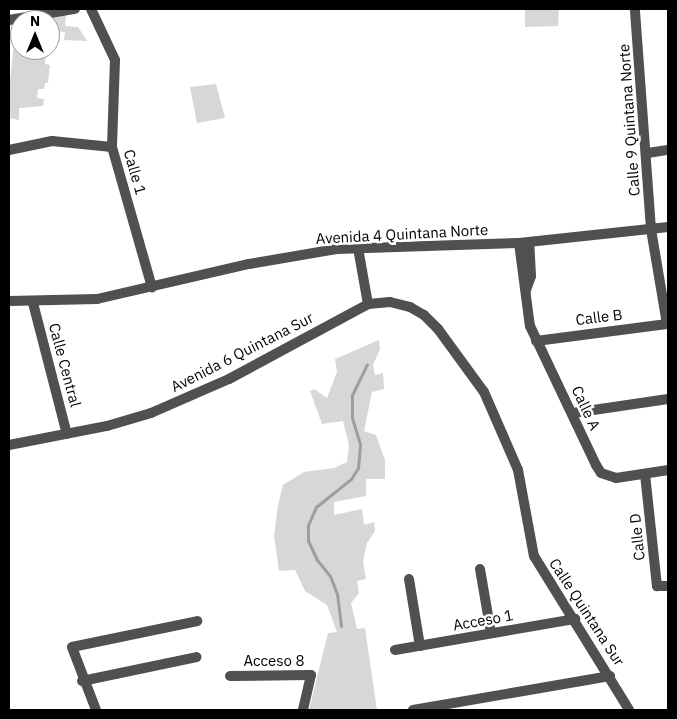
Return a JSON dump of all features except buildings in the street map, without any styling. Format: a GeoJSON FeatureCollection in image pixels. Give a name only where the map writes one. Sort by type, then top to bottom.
{"type":"FeatureCollection","features":[{"type":"Feature","properties":{"kind":"street"},"geometry":{"type":"LineString","coordinates":[[9,20],[75,9]]}},
{"type":"Feature","properties":{"kind":"street","name":"Calle 1"},"geometry":{"type":"LineString","coordinates":[[91,9],[115,60],[112,147],[152,287]]}},
{"type":"Feature","properties":{"kind":"street","name":"Calle 9 Quintana Norte"},"geometry":{"type":"LineString","coordinates":[[635,9],[648,153],[651,229],[667,324]]}},
{"type":"Feature","properties":{"kind":"street"},"geometry":{"type":"LineString","coordinates":[[9,150],[52,141],[112,147]]}},
{"type":"Feature","properties":{"kind":"street"},"geometry":{"type":"LineString","coordinates":[[648,153],[668,150]]}},
{"type":"Feature","properties":{"kind":"street","name":"Avenida 4 Quintana Norte"},"geometry":{"type":"LineString","coordinates":[[9,301],[34,303],[97,299],[249,264],[358,248],[524,242],[668,227]]}},
{"type":"Feature","properties":{"kind":"street","name":"Calle A"},"geometry":{"type":"LineString","coordinates":[[524,242],[521,275],[526,290],[530,326],[601,473],[616,478],[668,470]]}},
{"type":"Feature","properties":{"kind":"street"},"geometry":{"type":"LineString","coordinates":[[358,248],[368,304]]}},
{"type":"Feature","properties":{"kind":"street","name":"Calle Quintana Sur"},"geometry":{"type":"LineString","coordinates":[[368,304],[390,302],[424,315],[484,392],[518,470],[534,556],[546,580],[575,619],[629,710]]}},
{"type":"Feature","properties":{"kind":"street","name":"Calle Central"},"geometry":{"type":"LineString","coordinates":[[34,303],[68,434]]}},
{"type":"Feature","properties":{"kind":"street","name":"Avenida 6 Quintana Sur"},"geometry":{"type":"LineString","coordinates":[[9,444],[122,423],[187,398],[368,304]]}},
{"type":"Feature","properties":{"kind":"street","name":"Calle B"},"geometry":{"type":"LineString","coordinates":[[536,340],[667,324]]}},
{"type":"Feature","properties":{"kind":"street"},"geometry":{"type":"LineString","coordinates":[[573,413],[668,400]]}},
{"type":"Feature","properties":{"kind":"street","name":"Calle D"},"geometry":{"type":"LineString","coordinates":[[645,474],[657,586],[668,586]]}},
{"type":"Feature","properties":{"kind":"street"},"geometry":{"type":"LineString","coordinates":[[480,569],[492,634]]}},
{"type":"Feature","properties":{"kind":"street"},"geometry":{"type":"LineString","coordinates":[[409,579],[420,646]]}},
{"type":"Feature","properties":{"kind":"street","name":"Acceso 1"},"geometry":{"type":"LineString","coordinates":[[395,650],[575,619]]}},
{"type":"Feature","properties":{"kind":"street"},"geometry":{"type":"LineString","coordinates":[[96,710],[82,681],[72,647],[197,621]]}},
{"type":"Feature","properties":{"kind":"street"},"geometry":{"type":"LineString","coordinates":[[82,681],[197,657]]}},
{"type":"Feature","properties":{"kind":"street","name":"Acceso 8"},"geometry":{"type":"LineString","coordinates":[[230,676],[311,675],[303,710]]}},
{"type":"Feature","properties":{"kind":"street"},"geometry":{"type":"LineString","coordinates":[[413,710],[610,676]]}},
{"type":"Feature","properties":{"kind":"shaded area"},"geometry":{"type":"Polygon","coordinates":[[[525,9],[559,9],[558,26],[525,27],[525,9]]]}},
{"type":"Feature","properties":{"kind":"shaded area"},"geometry":{"type":"Polygon","coordinates":[[[66,14],[65,26],[78,27],[87,41],[64,40],[65,32],[60,32],[60,15],[66,14]]]}},
{"type":"Feature","properties":{"kind":"shaded area"},"geometry":{"type":"Polygon","coordinates":[[[12,60],[45,60],[45,64],[50,65],[48,83],[45,83],[44,89],[38,89],[37,98],[44,99],[43,106],[19,108],[19,120],[9,118],[9,91],[12,60]]]}},
{"type":"Feature","properties":{"kind":"shaded area"},"geometry":{"type":"Polygon","coordinates":[[[216,84],[225,118],[197,123],[190,87],[216,84]]]}},
{"type":"Feature","properties":{"kind":"shaded area"},"geometry":{"type":"Polygon","coordinates":[[[379,340],[380,349],[373,365],[375,375],[383,373],[384,389],[372,392],[364,431],[376,435],[385,460],[385,479],[366,479],[366,496],[334,502],[334,515],[362,509],[364,525],[374,522],[375,531],[367,543],[363,562],[366,579],[357,581],[359,593],[351,603],[357,629],[365,628],[377,710],[309,710],[328,633],[337,632],[327,605],[305,591],[295,570],[279,571],[274,536],[278,505],[283,485],[304,472],[334,468],[347,462],[349,445],[343,421],[322,424],[310,391],[314,389],[327,398],[337,372],[335,359],[379,340]]]}},
{"type":"Feature","properties":{"kind":"waterway"},"geometry":{"type":"LineString","coordinates":[[341,626],[337,594],[330,576],[317,560],[308,541],[308,525],[316,507],[351,479],[358,468],[360,444],[352,418],[352,395],[367,364]]}}]}
